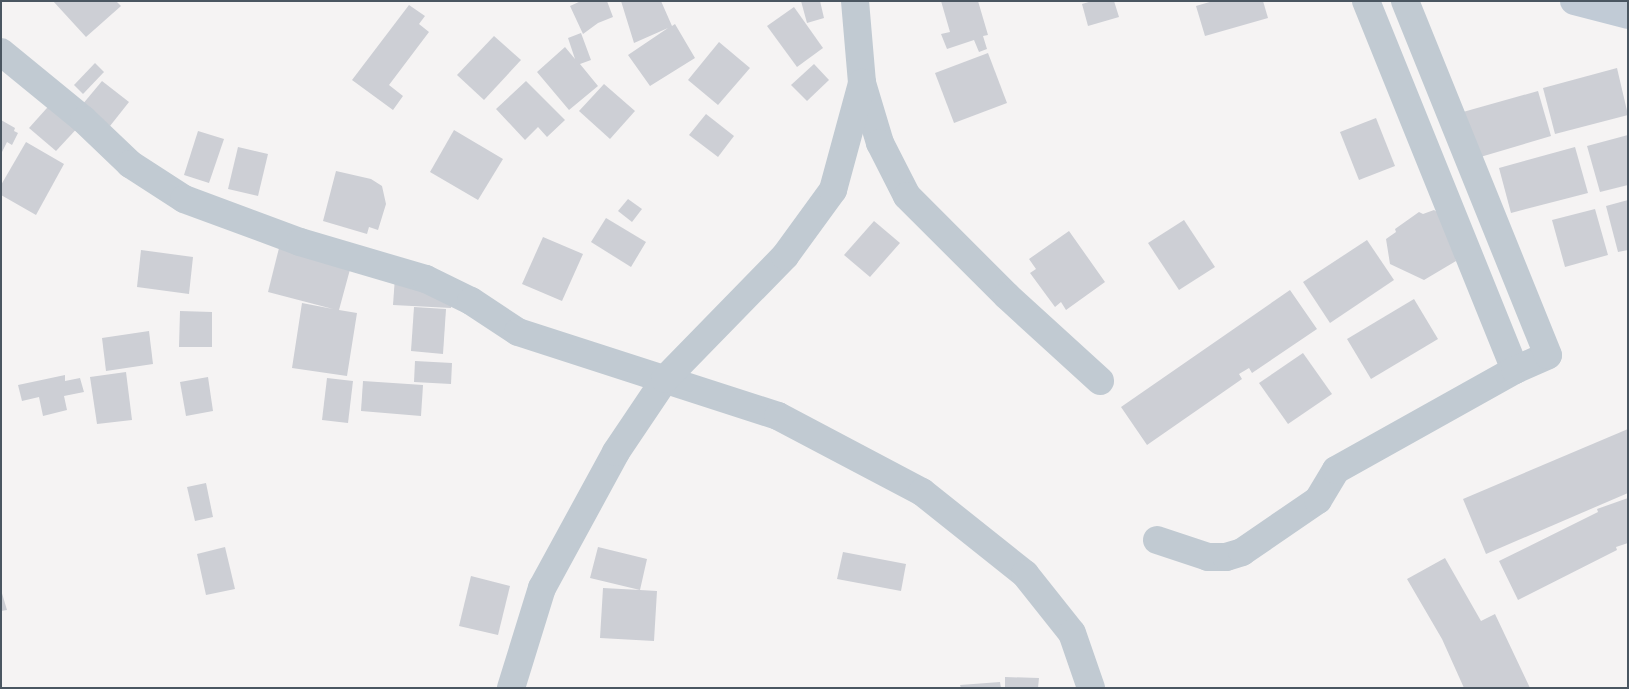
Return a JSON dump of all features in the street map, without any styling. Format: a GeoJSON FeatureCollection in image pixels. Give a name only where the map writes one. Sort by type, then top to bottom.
{"type":"FeatureCollection","features":[{"type":"Feature","properties":{"kind":"street"},"geometry":{"type":"LineString","coordinates":[[856,1],[862,83],[880,143],[907,196],[1007,296],[1100,381]]}},
{"type":"Feature","properties":{"kind":"street"},"geometry":{"type":"LineString","coordinates":[[1366,1],[1515,370]]}},
{"type":"Feature","properties":{"kind":"street"},"geometry":{"type":"LineString","coordinates":[[1157,540],[1208,558],[1226,557],[1242,552],[1318,500],[1336,470],[1515,370],[1546,357],[1548,352],[1405,1]]}},
{"type":"Feature","properties":{"kind":"street"},"geometry":{"type":"LineString","coordinates":[[1574,1],[1628,15]]}},
{"type":"Feature","properties":{"kind":"street"},"geometry":{"type":"LineString","coordinates":[[1,52],[84,120],[130,164],[184,199],[300,242],[426,279],[471,301],[518,332],[778,416],[922,492],[1025,574],[1072,633],[1091,688]]}},
{"type":"Feature","properties":{"kind":"street"},"geometry":{"type":"LineString","coordinates":[[511,688],[542,588],[616,452],[665,379],[785,256],[833,190],[862,83]]}},
{"type":"Feature","properties":{"kind":"building"},"geometry":{"type":"Polygon","coordinates":[[[53,1],[116,1],[121,6],[86,37],[53,1]]]}},
{"type":"Feature","properties":{"kind":"building"},"geometry":{"type":"Polygon","coordinates":[[[581,1],[607,1],[613,17],[598,23],[583,34],[570,6],[581,1]]]}},
{"type":"Feature","properties":{"kind":"building"},"geometry":{"type":"Polygon","coordinates":[[[621,1],[661,1],[672,26],[675,24],[695,58],[650,86],[628,55],[668,28],[634,43],[621,1]]]}},
{"type":"Feature","properties":{"kind":"building"},"geometry":{"type":"Polygon","coordinates":[[[801,1],[820,1],[824,18],[807,23],[801,1]]]}},
{"type":"Feature","properties":{"kind":"building"},"geometry":{"type":"Polygon","coordinates":[[[941,1],[978,1],[988,35],[983,36],[987,49],[979,52],[974,40],[947,49],[941,34],[950,32],[941,1]]]}},
{"type":"Feature","properties":{"kind":"building"},"geometry":{"type":"Polygon","coordinates":[[[1092,1],[1114,1],[1119,17],[1088,26],[1082,4],[1092,1]]]}},
{"type":"Feature","properties":{"kind":"building"},"geometry":{"type":"Polygon","coordinates":[[[1213,1],[1263,1],[1268,18],[1205,36],[1196,6],[1213,1]]]}},
{"type":"Feature","properties":{"kind":"building"},"geometry":{"type":"Polygon","coordinates":[[[409,5],[425,16],[419,24],[429,32],[389,85],[403,96],[393,110],[352,80],[409,5]]]}},
{"type":"Feature","properties":{"kind":"building"},"geometry":{"type":"Polygon","coordinates":[[[794,7],[823,48],[797,67],[767,26],[794,7]]]}},
{"type":"Feature","properties":{"kind":"building"},"geometry":{"type":"Polygon","coordinates":[[[581,33],[591,60],[580,64],[598,86],[569,110],[537,72],[565,47],[575,59],[568,38],[581,33]]]}},
{"type":"Feature","properties":{"kind":"building"},"geometry":{"type":"Polygon","coordinates":[[[494,36],[521,60],[484,100],[457,75],[494,36]]]}},
{"type":"Feature","properties":{"kind":"building"},"geometry":{"type":"Polygon","coordinates":[[[719,42],[750,68],[718,105],[688,80],[719,42]]]}},
{"type":"Feature","properties":{"kind":"building"},"geometry":{"type":"Polygon","coordinates":[[[988,53],[1007,103],[954,123],[935,73],[988,53]]]}},
{"type":"Feature","properties":{"kind":"building"},"geometry":{"type":"Polygon","coordinates":[[[95,63],[104,72],[83,94],[74,85],[95,63]]]}},
{"type":"Feature","properties":{"kind":"building"},"geometry":{"type":"Polygon","coordinates":[[[814,64],[829,80],[807,101],[791,85],[814,64]]]}},
{"type":"Feature","properties":{"kind":"building"},"geometry":{"type":"Polygon","coordinates":[[[1617,68],[1628,115],[1555,134],[1543,88],[1617,68]]]}},
{"type":"Feature","properties":{"kind":"building"},"geometry":{"type":"Polygon","coordinates":[[[102,81],[129,102],[110,126],[82,105],[102,81]]]}},
{"type":"Feature","properties":{"kind":"building"},"geometry":{"type":"Polygon","coordinates":[[[526,81],[565,120],[547,137],[538,127],[525,140],[496,109],[526,81]]]}},
{"type":"Feature","properties":{"kind":"building"},"geometry":{"type":"Polygon","coordinates":[[[604,84],[635,111],[610,139],[579,111],[604,84]]]}},
{"type":"Feature","properties":{"kind":"building"},"geometry":{"type":"Polygon","coordinates":[[[1538,91],[1551,136],[1477,158],[1463,112],[1538,91]]]}},
{"type":"Feature","properties":{"kind":"building"},"geometry":{"type":"Polygon","coordinates":[[[55,99],[82,123],[56,151],[29,128],[55,99]]]}},
{"type":"Feature","properties":{"kind":"building"},"geometry":{"type":"Polygon","coordinates":[[[706,114],[734,136],[718,157],[689,135],[706,114]]]}},
{"type":"Feature","properties":{"kind":"building"},"geometry":{"type":"Polygon","coordinates":[[[1376,118],[1395,166],[1359,180],[1340,132],[1376,118]]]}},
{"type":"Feature","properties":{"kind":"building"},"geometry":{"type":"Polygon","coordinates":[[[1,120],[15,128],[14,131],[18,133],[12,145],[7,142],[1,154],[1,120]]]}},
{"type":"Feature","properties":{"kind":"building"},"geometry":{"type":"Polygon","coordinates":[[[454,130],[503,159],[478,200],[430,172],[454,130]]]}},
{"type":"Feature","properties":{"kind":"building"},"geometry":{"type":"Polygon","coordinates":[[[198,131],[224,139],[209,183],[184,175],[198,131]]]}},
{"type":"Feature","properties":{"kind":"building"},"geometry":{"type":"Polygon","coordinates":[[[1628,135],[1628,185],[1600,192],[1587,146],[1628,135]]]}},
{"type":"Feature","properties":{"kind":"building"},"geometry":{"type":"Polygon","coordinates":[[[26,142],[64,164],[36,215],[1,195],[1,185],[26,142]]]}},
{"type":"Feature","properties":{"kind":"building"},"geometry":{"type":"Polygon","coordinates":[[[238,147],[268,154],[258,196],[228,189],[238,147]]]}},
{"type":"Feature","properties":{"kind":"building"},"geometry":{"type":"Polygon","coordinates":[[[1575,147],[1588,193],[1511,213],[1499,168],[1575,147]]]}},
{"type":"Feature","properties":{"kind":"building"},"geometry":{"type":"Polygon","coordinates":[[[336,171],[371,179],[382,186],[386,204],[378,230],[369,227],[367,234],[323,221],[336,171]]]}},
{"type":"Feature","properties":{"kind":"building"},"geometry":{"type":"Polygon","coordinates":[[[628,199],[642,209],[632,222],[618,211],[628,199]]]}},
{"type":"Feature","properties":{"kind":"building"},"geometry":{"type":"Polygon","coordinates":[[[1628,200],[1628,250],[1618,252],[1606,206],[1628,200]]]}},
{"type":"Feature","properties":{"kind":"building"},"geometry":{"type":"Polygon","coordinates":[[[1595,209],[1608,255],[1565,267],[1552,220],[1595,209]]]}},
{"type":"Feature","properties":{"kind":"building"},"geometry":{"type":"Polygon","coordinates":[[[1434,210],[1449,220],[1456,261],[1424,280],[1390,264],[1386,239],[1396,232],[1395,229],[1419,212],[1423,214],[1434,210]]]}},
{"type":"Feature","properties":{"kind":"building"},"geometry":{"type":"Polygon","coordinates":[[[606,218],[646,242],[631,267],[591,242],[606,218]]]}},
{"type":"Feature","properties":{"kind":"building"},"geometry":{"type":"Polygon","coordinates":[[[1184,220],[1215,267],[1179,290],[1148,243],[1184,220]]]}},
{"type":"Feature","properties":{"kind":"building"},"geometry":{"type":"Polygon","coordinates":[[[874,221],[900,243],[870,277],[844,255],[874,221]]]}},
{"type":"Feature","properties":{"kind":"building"},"geometry":{"type":"Polygon","coordinates":[[[1069,231],[1105,282],[1066,310],[1061,302],[1055,307],[1030,273],[1036,269],[1029,259],[1069,231]]]}},
{"type":"Feature","properties":{"kind":"building"},"geometry":{"type":"Polygon","coordinates":[[[543,237],[583,254],[562,301],[522,284],[543,237]]]}},
{"type":"Feature","properties":{"kind":"building"},"geometry":{"type":"Polygon","coordinates":[[[1367,240],[1394,280],[1330,323],[1303,282],[1367,240]]]}},
{"type":"Feature","properties":{"kind":"building"},"geometry":{"type":"Polygon","coordinates":[[[280,244],[352,262],[339,310],[357,313],[347,376],[292,368],[302,303],[333,309],[268,292],[280,244]]]}},
{"type":"Feature","properties":{"kind":"building"},"geometry":{"type":"Polygon","coordinates":[[[141,250],[193,257],[189,294],[137,287],[141,250]]]}},
{"type":"Feature","properties":{"kind":"building"},"geometry":{"type":"Polygon","coordinates":[[[395,277],[452,283],[451,308],[393,305],[395,277]]]}},
{"type":"Feature","properties":{"kind":"building"},"geometry":{"type":"Polygon","coordinates":[[[1290,290],[1317,329],[1252,373],[1249,368],[1239,374],[1242,379],[1147,445],[1121,407],[1290,290]]]}},
{"type":"Feature","properties":{"kind":"building"},"geometry":{"type":"Polygon","coordinates":[[[1414,299],[1438,339],[1371,379],[1347,339],[1414,299]]]}},
{"type":"Feature","properties":{"kind":"building"},"geometry":{"type":"Polygon","coordinates":[[[414,307],[446,309],[443,354],[411,351],[414,307]]]}},
{"type":"Feature","properties":{"kind":"building"},"geometry":{"type":"Polygon","coordinates":[[[180,311],[212,312],[212,347],[179,347],[180,311]]]}},
{"type":"Feature","properties":{"kind":"building"},"geometry":{"type":"Polygon","coordinates":[[[149,331],[153,364],[106,371],[102,338],[149,331]]]}},
{"type":"Feature","properties":{"kind":"building"},"geometry":{"type":"Polygon","coordinates":[[[1303,353],[1332,394],[1288,424],[1259,383],[1303,353]]]}},
{"type":"Feature","properties":{"kind":"building"},"geometry":{"type":"Polygon","coordinates":[[[415,361],[452,363],[451,384],[414,382],[415,361]]]}},
{"type":"Feature","properties":{"kind":"building"},"geometry":{"type":"Polygon","coordinates":[[[126,372],[132,420],[97,424],[90,377],[126,372]]]}},
{"type":"Feature","properties":{"kind":"building"},"geometry":{"type":"Polygon","coordinates":[[[65,375],[65,381],[80,378],[84,392],[64,396],[67,410],[43,416],[39,397],[22,401],[18,385],[65,375]]]}},
{"type":"Feature","properties":{"kind":"building"},"geometry":{"type":"Polygon","coordinates":[[[208,377],[213,411],[186,416],[180,382],[208,377]]]}},
{"type":"Feature","properties":{"kind":"building"},"geometry":{"type":"Polygon","coordinates":[[[327,378],[353,381],[348,423],[322,420],[327,378]]]}},
{"type":"Feature","properties":{"kind":"building"},"geometry":{"type":"Polygon","coordinates":[[[363,381],[423,385],[421,416],[361,411],[363,381]]]}},
{"type":"Feature","properties":{"kind":"building"},"geometry":{"type":"Polygon","coordinates":[[[1628,429],[1628,493],[1486,554],[1463,499],[1628,429]]]}},
{"type":"Feature","properties":{"kind":"building"},"geometry":{"type":"Polygon","coordinates":[[[206,483],[213,517],[195,521],[187,487],[206,483]]]}},
{"type":"Feature","properties":{"kind":"building"},"geometry":{"type":"Polygon","coordinates":[[[1628,498],[1628,543],[1616,547],[1617,550],[1518,600],[1499,561],[1598,512],[1597,509],[1628,498]]]}},
{"type":"Feature","properties":{"kind":"building"},"geometry":{"type":"Polygon","coordinates":[[[225,547],[235,589],[206,595],[197,554],[225,547]]]}},
{"type":"Feature","properties":{"kind":"building"},"geometry":{"type":"Polygon","coordinates":[[[598,547],[647,559],[640,590],[590,578],[598,547]]]}},
{"type":"Feature","properties":{"kind":"building"},"geometry":{"type":"Polygon","coordinates":[[[843,552],[906,564],[901,591],[837,579],[843,552]]]}},
{"type":"Feature","properties":{"kind":"building"},"geometry":{"type":"Polygon","coordinates":[[[1445,558],[1481,621],[1495,614],[1530,688],[1464,688],[1442,639],[1407,579],[1445,558]]]}},
{"type":"Feature","properties":{"kind":"building"},"geometry":{"type":"Polygon","coordinates":[[[471,576],[510,586],[498,635],[459,626],[471,576]]]}},
{"type":"Feature","properties":{"kind":"building"},"geometry":{"type":"Polygon","coordinates":[[[603,588],[657,591],[654,641],[600,638],[603,588]]]}},
{"type":"Feature","properties":{"kind":"building"},"geometry":{"type":"Polygon","coordinates":[[[1,590],[7,610],[1,611],[1,590]]]}},
{"type":"Feature","properties":{"kind":"building"},"geometry":{"type":"Polygon","coordinates":[[[1005,677],[1039,678],[1038,688],[1005,688],[1005,677]]]}},
{"type":"Feature","properties":{"kind":"building"},"geometry":{"type":"Polygon","coordinates":[[[1000,682],[1001,688],[961,688],[960,685],[1000,682]]]}}]}
